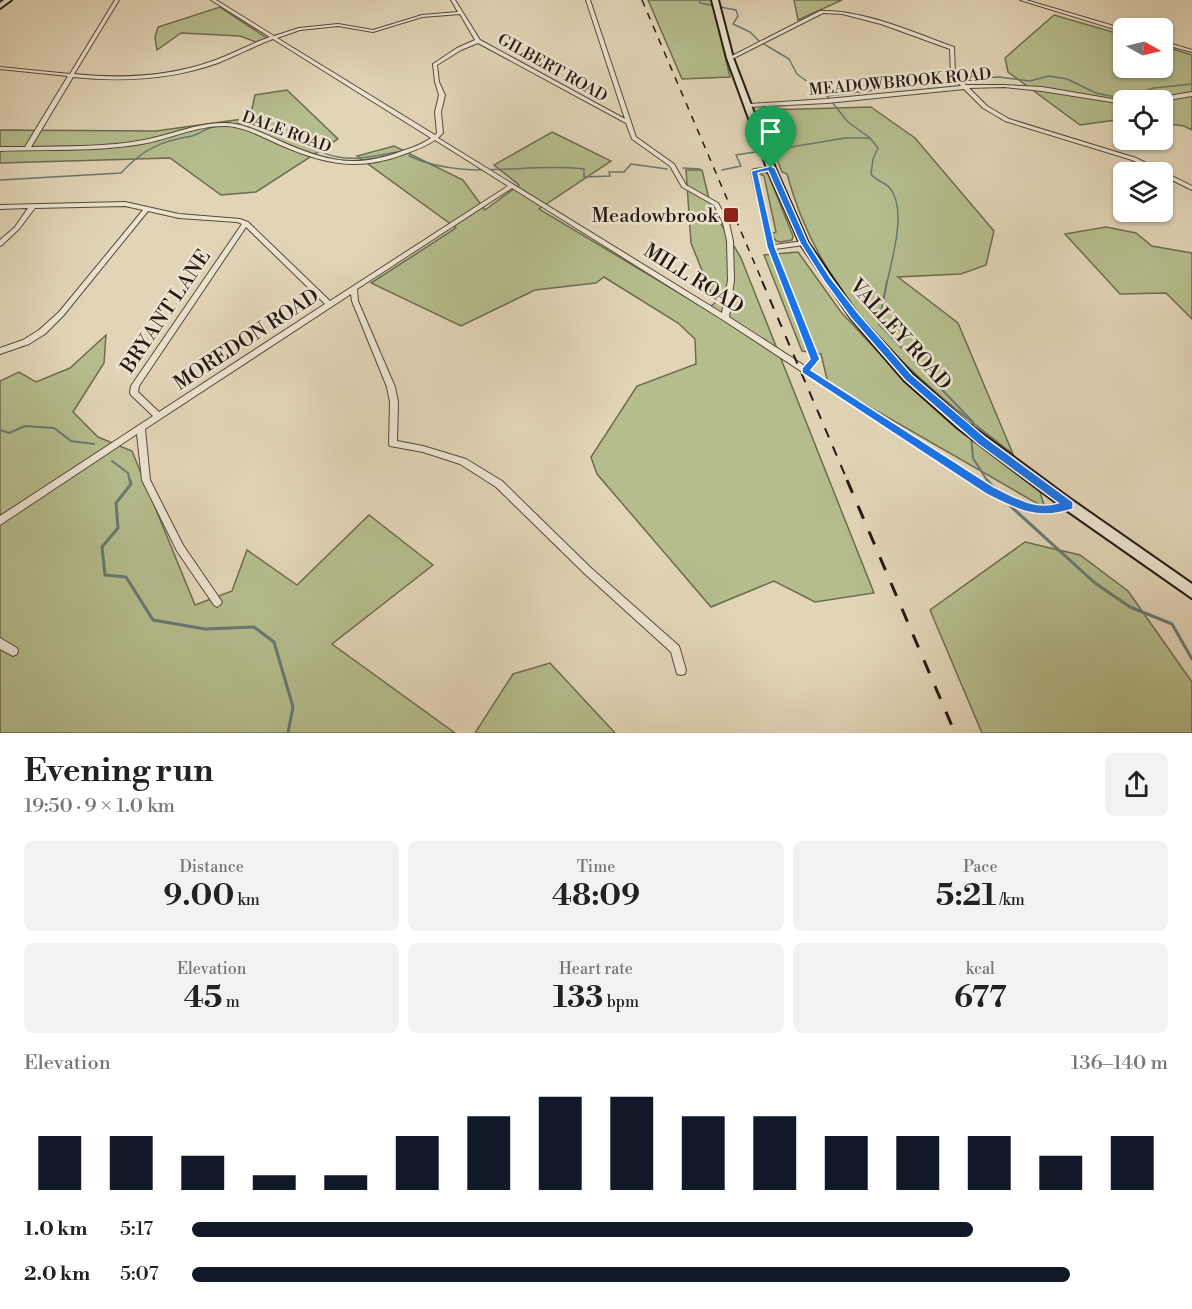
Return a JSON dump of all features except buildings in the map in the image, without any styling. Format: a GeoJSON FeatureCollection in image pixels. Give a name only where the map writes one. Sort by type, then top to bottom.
{"type":"FeatureCollection","features":[{"type":"Feature","properties":{"kind":"main road"},"geometry":{"type":"LineString","coordinates":[[0,6],[8,0]]}},
{"type":"Feature","properties":{"kind":"main road","name":"VALLEY ROAD"},"geometry":{"type":"LineString","coordinates":[[716,4],[730,58],[771,168],[804,243],[854,315],[900,368],[962,425],[1069,505],[1192,592]]}},
{"type":"Feature","properties":{"kind":"street"},"geometry":{"type":"LineString","coordinates":[[27,148],[117,0]]}},
{"type":"Feature","properties":{"kind":"street","name":"MILL ROAD"},"geometry":{"type":"LineString","coordinates":[[213,0],[725,318],[990,490],[1019,506],[1050,510],[1069,505]]}},
{"type":"Feature","properties":{"kind":"street","name":"GILBERT ROAD"},"geometry":{"type":"LineString","coordinates":[[453,0],[478,41],[627,122]]}},
{"type":"Feature","properties":{"kind":"street"},"geometry":{"type":"LineString","coordinates":[[588,0],[634,138],[672,165],[684,186],[718,207],[726,224],[731,280],[725,318]]}},
{"type":"Feature","properties":{"kind":"street"},"geometry":{"type":"LineString","coordinates":[[1023,0],[1113,28]]}},
{"type":"Feature","properties":{"kind":"street"},"geometry":{"type":"LineString","coordinates":[[730,58],[822,12],[857,16],[952,48],[954,53],[953,75],[985,107],[1007,120],[1140,162]]}},
{"type":"Feature","properties":{"kind":"street"},"geometry":{"type":"LineString","coordinates":[[0,68],[131,79],[172,74],[222,60],[299,29],[344,26],[373,31],[422,16],[460,13]]}},
{"type":"Feature","properties":{"kind":"street"},"geometry":{"type":"LineString","coordinates":[[434,139],[440,133],[438,112],[442,95],[436,82],[435,64],[459,49],[478,41]]}},
{"type":"Feature","properties":{"kind":"street"},"geometry":{"type":"LineString","coordinates":[[1173,45],[1192,51]]}},
{"type":"Feature","properties":{"kind":"street","name":"MEADOWBROOK ROAD"},"geometry":{"type":"LineString","coordinates":[[749,106],[827,101],[966,87],[1042,89],[1113,101]]}},
{"type":"Feature","properties":{"kind":"street"},"geometry":{"type":"LineString","coordinates":[[1173,97],[1192,94]]}},
{"type":"Feature","properties":{"kind":"street","name":"DALE ROAD"},"geometry":{"type":"LineString","coordinates":[[0,148],[97,147],[143,142],[201,125],[226,124],[240,126],[324,161],[372,163],[394,158],[434,139]]}},
{"type":"Feature","properties":{"kind":"street"},"geometry":{"type":"LineString","coordinates":[[771,168],[754,171],[771,247],[815,359],[805,371]]}},
{"type":"Feature","properties":{"kind":"street"},"geometry":{"type":"LineString","coordinates":[[1173,178],[1192,188]]}},
{"type":"Feature","properties":{"kind":"street","name":"MOREDON ROAD"},"geometry":{"type":"LineString","coordinates":[[0,521],[511,186]]}},
{"type":"Feature","properties":{"kind":"street"},"geometry":{"type":"LineString","coordinates":[[0,207],[125,204],[178,216],[238,220],[246,223],[329,304]]}},
{"type":"Feature","properties":{"kind":"street"},"geometry":{"type":"LineString","coordinates":[[0,244],[17,228],[33,206]]}},
{"type":"Feature","properties":{"kind":"street"},"geometry":{"type":"LineString","coordinates":[[0,351],[34,337],[61,314],[146,210]]}},
{"type":"Feature","properties":{"kind":"street","name":"BRYANT LANE"},"geometry":{"type":"LineString","coordinates":[[158,416],[134,393],[135,386],[246,223]]}},
{"type":"Feature","properties":{"kind":"street"},"geometry":{"type":"LineString","coordinates":[[771,247],[804,243]]}},
{"type":"Feature","properties":{"kind":"street"},"geometry":{"type":"LineString","coordinates":[[354,289],[355,301],[394,402],[393,444],[423,449],[463,461],[499,484],[588,571],[675,650],[681,670]]}},
{"type":"Feature","properties":{"kind":"street"},"geometry":{"type":"LineString","coordinates":[[141,429],[146,480],[180,549],[217,602]]}},
{"type":"Feature","properties":{"kind":"street"},"geometry":{"type":"LineString","coordinates":[[0,643],[13,651]]}},
{"type":"Feature","properties":{"kind":"green space"},"geometry":{"type":"Polygon","coordinates":[[[648,0],[712,0],[730,77],[682,79],[648,0]]]}},
{"type":"Feature","properties":{"kind":"green space"},"geometry":{"type":"Polygon","coordinates":[[[794,0],[842,0],[798,20],[794,0]]]}},
{"type":"Feature","properties":{"kind":"green space"},"geometry":{"type":"Polygon","coordinates":[[[220,7],[267,38],[256,42],[240,36],[181,33],[157,50],[155,37],[158,27],[220,7]]]}},
{"type":"Feature","properties":{"kind":"green space"},"geometry":{"type":"Polygon","coordinates":[[[1054,15],[1113,32],[1113,78],[1173,78],[1173,49],[1192,55],[1192,130],[1173,124],[1173,90],[1113,90],[1113,120],[1080,125],[1008,72],[1005,58],[1054,15]]]}},
{"type":"Feature","properties":{"kind":"green space"},"geometry":{"type":"Polygon","coordinates":[[[287,90],[338,139],[256,192],[221,195],[170,158],[0,163],[0,130],[156,131],[250,118],[255,95],[287,90]]]}},
{"type":"Feature","properties":{"kind":"green space"},"geometry":{"type":"Polygon","coordinates":[[[871,107],[915,138],[994,231],[986,265],[961,274],[898,277],[958,323],[1013,454],[940,396],[906,365],[875,333],[847,298],[822,260],[802,219],[787,174],[782,172],[761,119],[767,110],[871,107]]]}},
{"type":"Feature","properties":{"kind":"green space"},"geometry":{"type":"Polygon","coordinates":[[[552,132],[611,161],[539,209],[706,309],[715,303],[691,243],[686,170],[702,170],[711,207],[741,258],[874,593],[815,602],[774,581],[711,607],[597,474],[591,457],[637,386],[696,364],[695,339],[678,323],[604,277],[596,283],[535,290],[461,326],[371,283],[456,228],[357,156],[394,146],[463,180],[485,210],[519,185],[494,165],[552,132]]]}},
{"type":"Feature","properties":{"kind":"green space"},"geometry":{"type":"Polygon","coordinates":[[[764,172],[768,174],[793,236],[792,240],[776,241],[771,234],[776,232],[764,176],[760,174],[764,172]]]}},
{"type":"Feature","properties":{"kind":"green space"},"geometry":{"type":"Polygon","coordinates":[[[1106,227],[1136,233],[1152,246],[1192,253],[1192,319],[1166,293],[1120,294],[1065,234],[1106,227]]]}},
{"type":"Feature","properties":{"kind":"green space"},"geometry":{"type":"Polygon","coordinates":[[[798,252],[841,312],[907,383],[1038,486],[1045,508],[828,383],[821,354],[802,351],[764,255],[798,252]]]}},
{"type":"Feature","properties":{"kind":"green space"},"geometry":{"type":"Polygon","coordinates":[[[106,335],[104,363],[73,412],[98,437],[132,451],[195,605],[232,591],[247,550],[297,585],[369,515],[433,565],[332,644],[455,733],[0,733],[0,381],[19,372],[36,382],[70,368],[106,335]]]}},
{"type":"Feature","properties":{"kind":"green space"},"geometry":{"type":"Polygon","coordinates":[[[1025,542],[1080,555],[1128,591],[1192,682],[1192,733],[982,733],[930,610],[1025,542]]]}},
{"type":"Feature","properties":{"kind":"green space"},"geometry":{"type":"Polygon","coordinates":[[[550,663],[615,733],[475,733],[513,674],[550,663]]]}},
{"type":"Feature","properties":{"kind":"waterway"},"geometry":{"type":"LineString","coordinates":[[700,0],[700,3],[736,10],[738,16],[733,24],[750,32],[759,41],[789,59],[797,74],[827,96]]}},
{"type":"Feature","properties":{"kind":"waterway"},"geometry":{"type":"LineString","coordinates":[[961,79],[999,77],[1030,81],[1049,76],[1067,79],[1096,93],[1130,100],[1133,94],[1154,88],[1192,84]]}},
{"type":"Feature","properties":{"kind":"waterway"},"geometry":{"type":"LineString","coordinates":[[827,96],[952,80]]}},
{"type":"Feature","properties":{"kind":"waterway"},"geometry":{"type":"LineString","coordinates":[[827,96],[848,122],[870,138]]}},
{"type":"Feature","properties":{"kind":"waterway"},"geometry":{"type":"LineString","coordinates":[[0,180],[121,173],[153,147],[192,136],[207,129],[242,123],[269,128],[314,149],[338,157],[360,158],[397,152]]}},
{"type":"Feature","properties":{"kind":"waterway"},"geometry":{"type":"LineString","coordinates":[[773,150],[845,138],[870,138]]}},
{"type":"Feature","properties":{"kind":"waterway"},"geometry":{"type":"LineString","coordinates":[[870,138],[878,148],[873,159],[871,174],[889,187],[895,196],[897,207],[897,234],[887,283]]}},
{"type":"Feature","properties":{"kind":"waterway"},"geometry":{"type":"LineString","coordinates":[[722,170],[741,166],[736,155],[755,152]]}},
{"type":"Feature","properties":{"kind":"waterway"},"geometry":{"type":"LineString","coordinates":[[409,156],[430,164],[474,170],[562,167],[584,169],[584,177],[610,176],[609,172],[624,172],[631,164],[667,169]]}},
{"type":"Feature","properties":{"kind":"waterway"},"geometry":{"type":"LineString","coordinates":[[683,168],[700,169]]}},
{"type":"Feature","properties":{"kind":"waterway"},"geometry":{"type":"LineString","coordinates":[[887,281],[879,324],[973,422],[972,428]]}},
{"type":"Feature","properties":{"kind":"waterway"},"geometry":{"type":"LineString","coordinates":[[0,430],[9,433],[25,426],[54,428],[71,441],[94,444]]}},
{"type":"Feature","properties":{"kind":"waterway"},"geometry":{"type":"LineString","coordinates":[[971,436],[973,458],[988,482]]}},
{"type":"Feature","properties":{"kind":"waterway"},"geometry":{"type":"LineString","coordinates":[[112,461],[128,473],[130,482]]}},
{"type":"Feature","properties":{"kind":"waterway"},"geometry":{"type":"LineString","coordinates":[[130,480],[131,484],[116,503],[118,528],[102,547],[105,575],[126,577],[153,620],[205,629],[254,627],[274,642],[293,707],[288,733]]}},
{"type":"Feature","properties":{"kind":"waterway"},"geometry":{"type":"LineString","coordinates":[[987,480],[994,488]]}},
{"type":"Feature","properties":{"kind":"waterway"},"geometry":{"type":"LineString","coordinates":[[1006,502],[1095,583],[1130,607],[1172,624],[1192,659]]}},
{"type":"Feature","properties":{"kind":"railway"},"geometry":{"type":"LineString","coordinates":[[642,0],[763,283]]}},
{"type":"Feature","properties":{"kind":"railway"},"geometry":{"type":"LineString","coordinates":[[762,281],[848,482]]}},
{"type":"Feature","properties":{"kind":"railway"},"geometry":{"type":"LineString","coordinates":[[847,480],[955,733]]}},
{"type":"Feature","properties":{"kind":"place","name":"Meadowbrook"},"geometry":{"type":"Point","coordinates":[731,215]}},
{"type":"Feature","properties":{"kind":"route"},"geometry":{"type":"LineString","coordinates":[[771,168],[804,243],[827,279],[854,315],[908,377],[982,441],[1069,505],[1050,510],[1028,509],[1019,506],[990,490],[805,371],[815,359],[771,247],[754,171],[771,168]]}}]}
